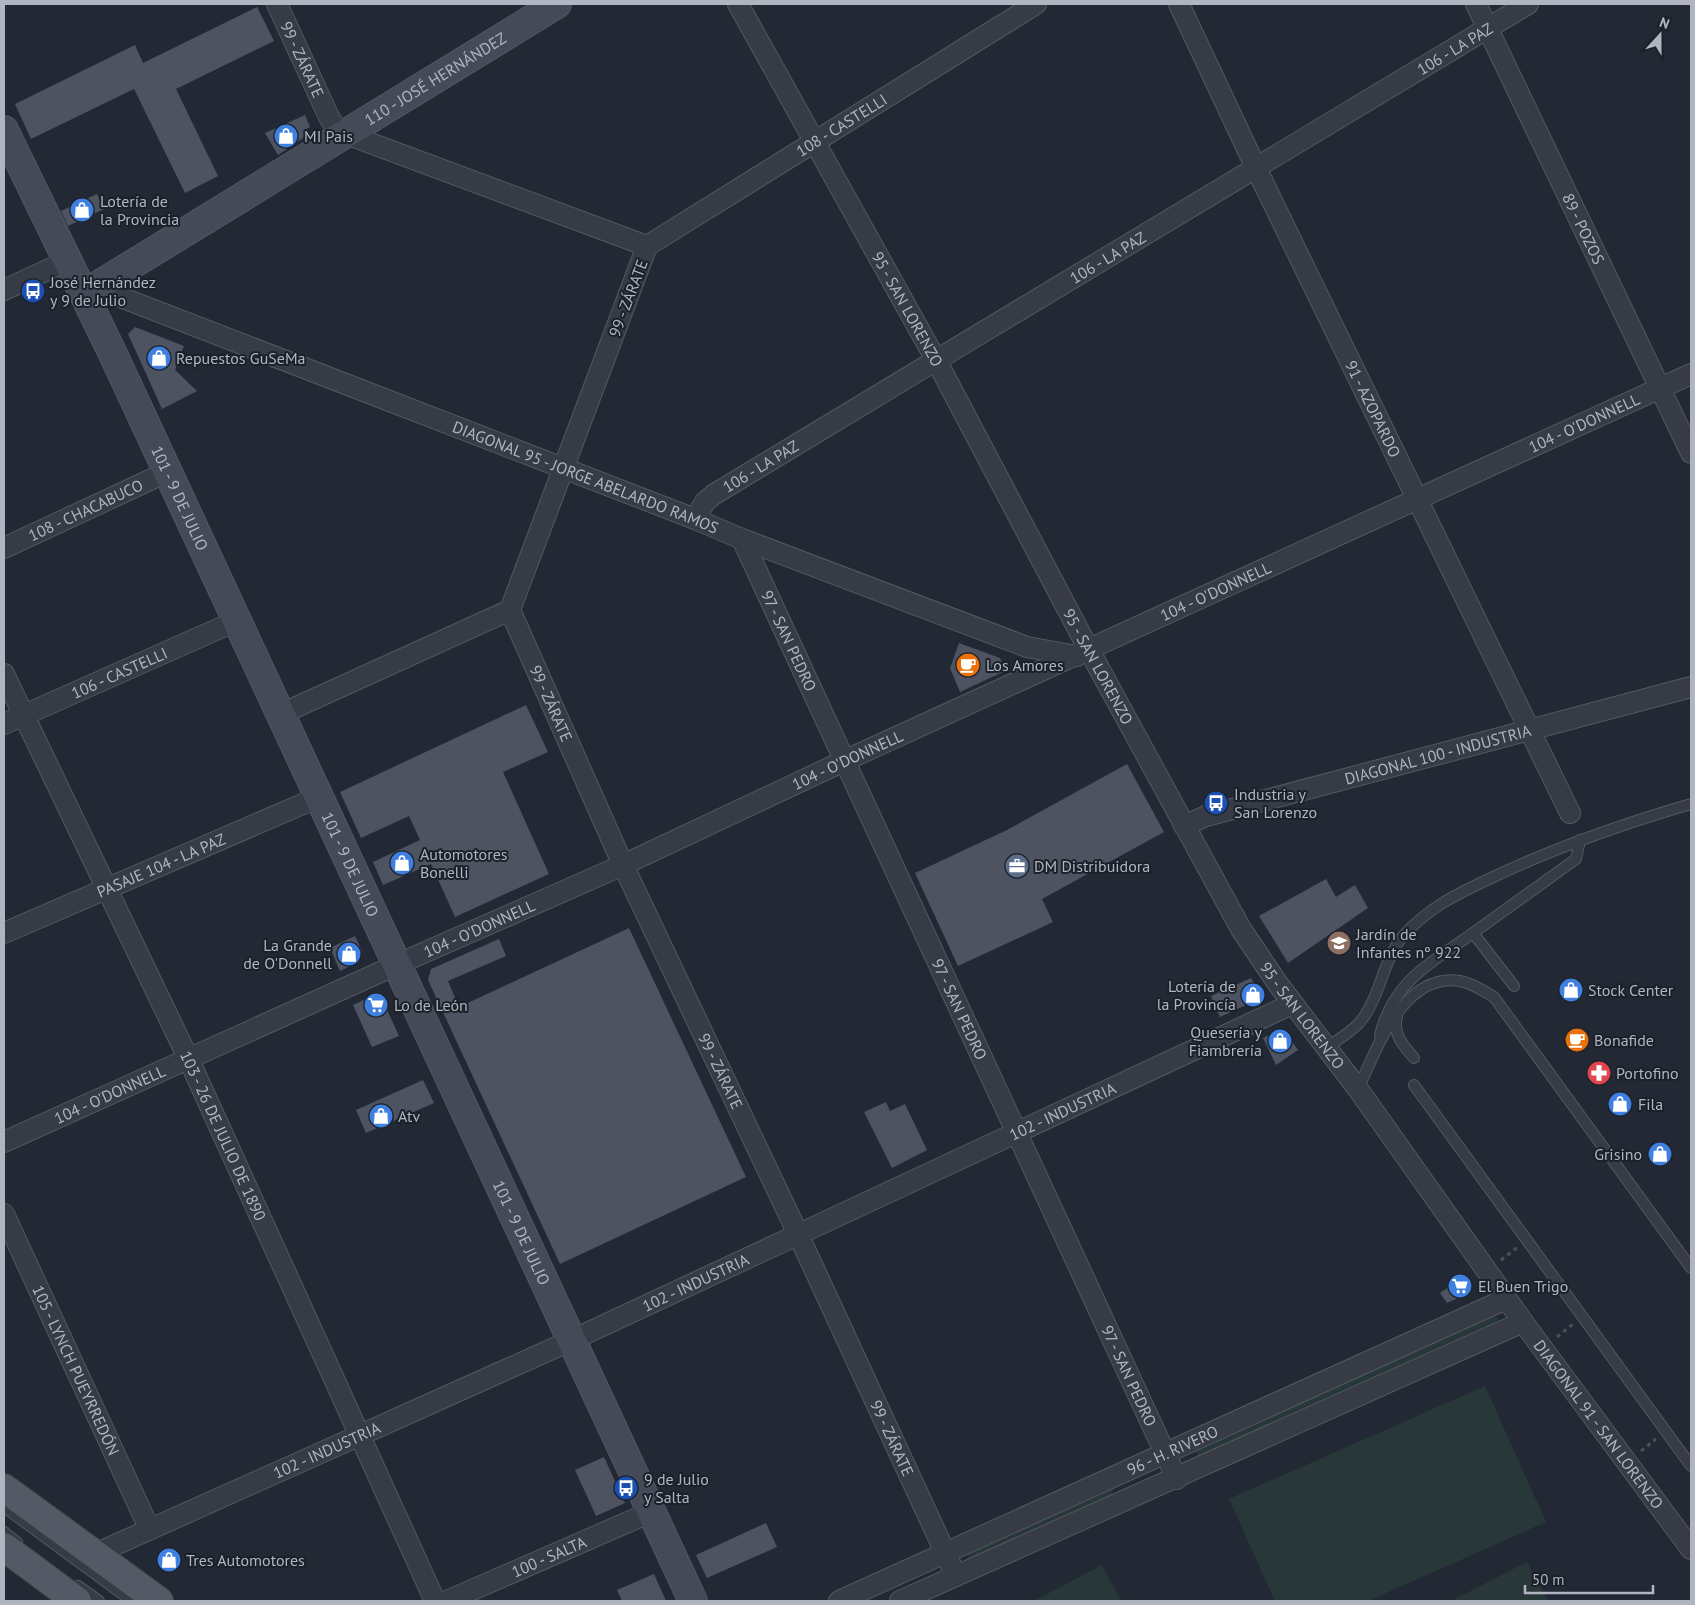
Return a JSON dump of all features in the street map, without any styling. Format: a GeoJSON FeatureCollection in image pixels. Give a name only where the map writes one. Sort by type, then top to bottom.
{"type":"FeatureCollection","features":[{"type":"Feature","properties":{"kind":"main road"},"geometry":{"type":"LineString","coordinates":[[4,1488],[87,1557],[158,1601]]}},
{"type":"Feature","properties":{"kind":"main road"},"geometry":{"type":"LineString","coordinates":[[15,1548],[89,1597]]}},
{"type":"Feature","properties":{"kind":"street","name":"99 - ZÁRATE"},"geometry":{"type":"LineString","coordinates":[[276,4],[329,117],[334,125],[346,134],[648,246],[562,468],[510,610],[623,865],[798,1234],[956,1576]]}},
{"type":"Feature","properties":{"kind":"street","name":"110 - JOSÉ HERNÁNDEZ"},"geometry":{"type":"LineString","coordinates":[[90,291],[557,4]]}},
{"type":"Feature","properties":{"kind":"street","name":"95 - SAN LORENZO"},"geometry":{"type":"LineString","coordinates":[[738,4],[936,360],[1083,653],[1184,826],[1241,929],[1292,1004],[1358,1089],[1506,1298]]}},
{"type":"Feature","properties":{"kind":"street","name":"108 - CASTELLI"},"geometry":{"type":"LineString","coordinates":[[648,246],[815,140],[1036,4]]}},
{"type":"Feature","properties":{"kind":"street","name":"91 - AZOPARDO"},"geometry":{"type":"LineString","coordinates":[[1179,4],[1257,170],[1418,498],[1528,731],[1570,813]]}},
{"type":"Feature","properties":{"kind":"street","name":"89 - POZOS"},"geometry":{"type":"LineString","coordinates":[[1476,4],[1691,454]]}},
{"type":"Feature","properties":{"kind":"street","name":"106 - LA PAZ"},"geometry":{"type":"LineString","coordinates":[[695,519],[705,502],[713,495],[936,360],[1257,170],[1528,4]]}},
{"type":"Feature","properties":{"kind":"street","name":"101 - 9 DE JULIO"},"geometry":{"type":"LineString","coordinates":[[4,130],[68,261],[90,291],[167,472],[693,1601]]}},
{"type":"Feature","properties":{"kind":"street"},"geometry":{"type":"LineString","coordinates":[[4,290],[68,261]]}},
{"type":"Feature","properties":{"kind":"street","name":"DIAGONAL 95 - JORGE ABELARDO RAMOS"},"geometry":{"type":"LineString","coordinates":[[90,291],[562,468],[695,519],[742,540],[1028,647],[1083,653]]}},
{"type":"Feature","properties":{"kind":"street","name":"104 - O'DONNELL"},"geometry":{"type":"LineString","coordinates":[[4,1142],[189,1060],[396,964],[623,865],[846,760],[1691,374]]}},
{"type":"Feature","properties":{"kind":"street","name":"108 - CHACABUCO"},"geometry":{"type":"LineString","coordinates":[[4,548],[167,472]]}},
{"type":"Feature","properties":{"kind":"street","name":"97 - SAN PEDRO"},"geometry":{"type":"LineString","coordinates":[[742,540],[846,760],[1177,1479]]}},
{"type":"Feature","properties":{"kind":"street"},"geometry":{"type":"LineString","coordinates":[[281,714],[510,610]]}},
{"type":"Feature","properties":{"kind":"street","name":"106 - CASTELLI"},"geometry":{"type":"LineString","coordinates":[[4,724],[236,621]]}},
{"type":"Feature","properties":{"kind":"street","name":"103 - 26 DE JULIO DE 1890"},"geometry":{"type":"LineString","coordinates":[[4,674],[189,1060],[435,1601]]}},
{"type":"Feature","properties":{"kind":"street","name":"DIAGONAL 100 - INDUSTRIA"},"geometry":{"type":"LineString","coordinates":[[1184,826],[1206,816],[1691,687]]}},
{"type":"Feature","properties":{"kind":"street","name":"PASAJE 104 - LA PAZ"},"geometry":{"type":"LineString","coordinates":[[4,933],[319,797]]}},
{"type":"Feature","properties":{"kind":"street","name":"102 - INDUSTRIA"},"geometry":{"type":"LineString","coordinates":[[87,1557],[570,1340],[1292,1004]]}},
{"type":"Feature","properties":{"kind":"street","name":"105 - LYNCH PUEYRREDÓN"},"geometry":{"type":"LineString","coordinates":[[4,1214],[150,1528]]}},
{"type":"Feature","properties":{"kind":"street","name":"96 - H. RIVERO"},"geometry":{"type":"LineString","coordinates":[[839,1601],[1506,1298]]}},
{"type":"Feature","properties":{"kind":"street","name":"DIAGONAL 91 - SAN LORENZO"},"geometry":{"type":"LineString","coordinates":[[1506,1298],[1691,1549]]}},
{"type":"Feature","properties":{"kind":"street","name":"96 - H. RIVERO"},"geometry":{"type":"LineString","coordinates":[[900,1601],[1177,1479],[1523,1322]]}},
{"type":"Feature","properties":{"kind":"street","name":"100 - SALTA"},"geometry":{"type":"LineString","coordinates":[[447,1601],[651,1512]]}},
{"type":"Feature","properties":{"kind":"lane"},"geometry":{"type":"LineString","coordinates":[[1326,1047],[1360,1022],[1371,1004],[1388,960],[1403,936],[1424,914],[1452,897],[1511,868],[1580,840],[1691,804]]}},
{"type":"Feature","properties":{"kind":"lane"},"geometry":{"type":"LineString","coordinates":[[1358,1089],[1393,1000],[1405,983],[1576,859],[1580,840]]}},
{"type":"Feature","properties":{"kind":"lane"},"geometry":{"type":"LineString","coordinates":[[1472,933],[1514,986]]}},
{"type":"Feature","properties":{"kind":"lane"},"geometry":{"type":"LineString","coordinates":[[1378,1040],[1410,998],[1425,987],[1442,980],[1461,981],[1494,997],[1691,1268]]}},
{"type":"Feature","properties":{"kind":"lane"},"geometry":{"type":"LineString","coordinates":[[1399,1011],[1395,1024],[1396,1033],[1414,1058]]}},
{"type":"Feature","properties":{"kind":"lane"},"geometry":{"type":"LineString","coordinates":[[1414,1086],[1691,1466]]}},
{"type":"Feature","properties":{"kind":"lane"},"geometry":{"type":"LineString","coordinates":[[4,1507],[87,1557],[132,1601]]}},
{"type":"Feature","properties":{"kind":"lane"},"geometry":{"type":"LineString","coordinates":[[4,1532],[15,1548]]}},
{"type":"Feature","properties":{"kind":"path"},"geometry":{"type":"LineString","coordinates":[[1486,1271],[1527,1241]]}},
{"type":"Feature","properties":{"kind":"path"},"geometry":{"type":"LineString","coordinates":[[1550,1342],[1582,1316]]}},
{"type":"Feature","properties":{"kind":"path"},"geometry":{"type":"LineString","coordinates":[[1627,1462],[1666,1431]]}},
{"type":"Feature","properties":{"kind":"shaded area"},"geometry":{"type":"Polygon","coordinates":[[[1491,1316],[1496,1317],[1499,1321],[1498,1325],[1204,1457],[1198,1456],[1196,1452],[1199,1447],[1491,1316]]]}},
{"type":"Feature","properties":{"kind":"shaded area"},"geometry":{"type":"Polygon","coordinates":[[[1485,1386],[1546,1522],[1368,1601],[1275,1601],[1229,1499],[1485,1386]]]}},
{"type":"Feature","properties":{"kind":"shaded area"},"geometry":{"type":"Polygon","coordinates":[[[1144,1472],[1145,1474],[1116,1487],[1106,1501],[973,1560],[968,1558],[969,1550],[1144,1472]]]}},
{"type":"Feature","properties":{"kind":"shaded area"},"geometry":{"type":"Polygon","coordinates":[[[1527,1562],[1548,1601],[1451,1601],[1527,1562]]]}},
{"type":"Feature","properties":{"kind":"shaded area"},"geometry":{"type":"Polygon","coordinates":[[[1102,1565],[1121,1601],[1034,1601],[1102,1565]]]}},
{"type":"Feature","properties":{"kind":"building"},"geometry":{"type":"Polygon","coordinates":[[[257,7],[274,41],[176,89],[218,176],[185,193],[134,89],[31,139],[15,104],[135,45],[143,63],[257,7]]]}},
{"type":"Feature","properties":{"kind":"building","name":"MI Pais"},"geometry":{"type":"Polygon","coordinates":[[[305,115],[310,127],[306,129],[309,134],[278,155],[265,133],[305,115]]]}},
{"type":"Feature","properties":{"kind":"building","name":"Lotería de la Provincia"},"geometry":{"type":"Polygon","coordinates":[[[97,194],[104,209],[68,226],[61,211],[97,194]]]}},
{"type":"Feature","properties":{"kind":"building","name":"Repuestos GuSeMa"},"geometry":{"type":"Polygon","coordinates":[[[135,327],[184,346],[175,370],[197,391],[162,409],[128,334],[135,327]]]}},
{"type":"Feature","properties":{"kind":"building"},"geometry":{"type":"Polygon","coordinates":[[[959,643],[1000,658],[1005,671],[960,692],[950,668],[959,643]]]}},
{"type":"Feature","properties":{"kind":"building"},"geometry":{"type":"Polygon","coordinates":[[[526,705],[548,752],[503,772],[549,874],[455,917],[431,864],[383,885],[373,862],[420,840],[409,816],[361,838],[340,792],[526,705]]]}},
{"type":"Feature","properties":{"kind":"building","name":"DM Distribuidora"},"geometry":{"type":"Polygon","coordinates":[[[1127,764],[1164,832],[1042,899],[1053,922],[958,966],[915,873],[1007,830],[1127,764]]]}},
{"type":"Feature","properties":{"kind":"building"},"geometry":{"type":"Polygon","coordinates":[[[1326,879],[1336,897],[1355,885],[1368,908],[1288,963],[1259,916],[1326,879]]]}},
{"type":"Feature","properties":{"kind":"building"},"geometry":{"type":"Polygon","coordinates":[[[629,928],[746,1177],[560,1264],[428,980],[431,969],[499,939],[506,956],[448,981],[459,1007],[629,928]]]}},
{"type":"Feature","properties":{"kind":"building"},"geometry":{"type":"Polygon","coordinates":[[[355,936],[362,951],[359,962],[340,971],[330,948],[355,936]]]}},
{"type":"Feature","properties":{"kind":"building"},"geometry":{"type":"Polygon","coordinates":[[[1251,978],[1260,992],[1259,999],[1220,1017],[1211,996],[1251,978]]]}},
{"type":"Feature","properties":{"kind":"building"},"geometry":{"type":"Polygon","coordinates":[[[372,996],[383,1001],[399,1036],[372,1047],[353,1005],[372,996]]]}},
{"type":"Feature","properties":{"kind":"building"},"geometry":{"type":"Polygon","coordinates":[[[1278,1031],[1286,1033],[1298,1050],[1276,1065],[1263,1038],[1278,1031]]]}},
{"type":"Feature","properties":{"kind":"building","name":"Atv"},"geometry":{"type":"Polygon","coordinates":[[[423,1080],[434,1103],[366,1133],[356,1110],[423,1080]]]}},
{"type":"Feature","properties":{"kind":"building"},"geometry":{"type":"Polygon","coordinates":[[[886,1102],[890,1111],[905,1104],[927,1150],[892,1168],[864,1112],[886,1102]]]}},
{"type":"Feature","properties":{"kind":"building"},"geometry":{"type":"Polygon","coordinates":[[[1463,1277],[1469,1284],[1467,1294],[1447,1303],[1440,1293],[1463,1277]]]}},
{"type":"Feature","properties":{"kind":"building"},"geometry":{"type":"Polygon","coordinates":[[[604,1457],[625,1503],[596,1516],[575,1470],[604,1457]]]}},
{"type":"Feature","properties":{"kind":"building"},"geometry":{"type":"Polygon","coordinates":[[[766,1523],[777,1547],[707,1578],[696,1555],[766,1523]]]}},
{"type":"Feature","properties":{"kind":"building"},"geometry":{"type":"Polygon","coordinates":[[[654,1574],[666,1601],[622,1601],[617,1590],[654,1574]]]}},
{"type":"Feature","properties":{"kind":"place","name":"MI Pais"},"geometry":{"type":"Point","coordinates":[286,136]}},
{"type":"Feature","properties":{"kind":"place","name":"Lotería de la Provincia"},"geometry":{"type":"Point","coordinates":[82,210]}},
{"type":"Feature","properties":{"kind":"place","name":"José Hernández y 9 de Julio"},"geometry":{"type":"Point","coordinates":[33,291]}},
{"type":"Feature","properties":{"kind":"place","name":"Repuestos GuSeMa"},"geometry":{"type":"Point","coordinates":[159,358]}},
{"type":"Feature","properties":{"kind":"place","name":"Los Amores"},"geometry":{"type":"Point","coordinates":[968,665]}},
{"type":"Feature","properties":{"kind":"place","name":"Industria y San Lorenzo"},"geometry":{"type":"Point","coordinates":[1216,803]}},
{"type":"Feature","properties":{"kind":"place","name":"Automotores Bonelli"},"geometry":{"type":"Point","coordinates":[402,863]}},
{"type":"Feature","properties":{"kind":"place","name":"DM Distribuidora"},"geometry":{"type":"Point","coordinates":[1017,866]}},
{"type":"Feature","properties":{"kind":"place","name":"Jardín de Infantes nº 922"},"geometry":{"type":"Point","coordinates":[1339,943]}},
{"type":"Feature","properties":{"kind":"place","name":"La Grande de O'Donnell"},"geometry":{"type":"Point","coordinates":[349,954]}},
{"type":"Feature","properties":{"kind":"place","name":"Stock Center"},"geometry":{"type":"Point","coordinates":[1571,990]}},
{"type":"Feature","properties":{"kind":"place","name":"Lotería de la Provincía"},"geometry":{"type":"Point","coordinates":[1253,995]}},
{"type":"Feature","properties":{"kind":"place","name":"Lo de León"},"geometry":{"type":"Point","coordinates":[376,1005]}},
{"type":"Feature","properties":{"kind":"place","name":"Bonafide"},"geometry":{"type":"Point","coordinates":[1577,1040]}},
{"type":"Feature","properties":{"kind":"place","name":"Quesería y Fiambrería"},"geometry":{"type":"Point","coordinates":[1280,1041]}},
{"type":"Feature","properties":{"kind":"place","name":"Portofino"},"geometry":{"type":"Point","coordinates":[1599,1073]}},
{"type":"Feature","properties":{"kind":"place","name":"Fila"},"geometry":{"type":"Point","coordinates":[1620,1104]}},
{"type":"Feature","properties":{"kind":"place","name":"Atv"},"geometry":{"type":"Point","coordinates":[381,1116]}},
{"type":"Feature","properties":{"kind":"place","name":"Grisino"},"geometry":{"type":"Point","coordinates":[1660,1154]}},
{"type":"Feature","properties":{"kind":"place","name":"El Buen Trigo"},"geometry":{"type":"Point","coordinates":[1460,1286]}},
{"type":"Feature","properties":{"kind":"place","name":"9 de Julio y Salta"},"geometry":{"type":"Point","coordinates":[626,1488]}},
{"type":"Feature","properties":{"kind":"place","name":"Tres Automotores"},"geometry":{"type":"Point","coordinates":[169,1560]}}]}
